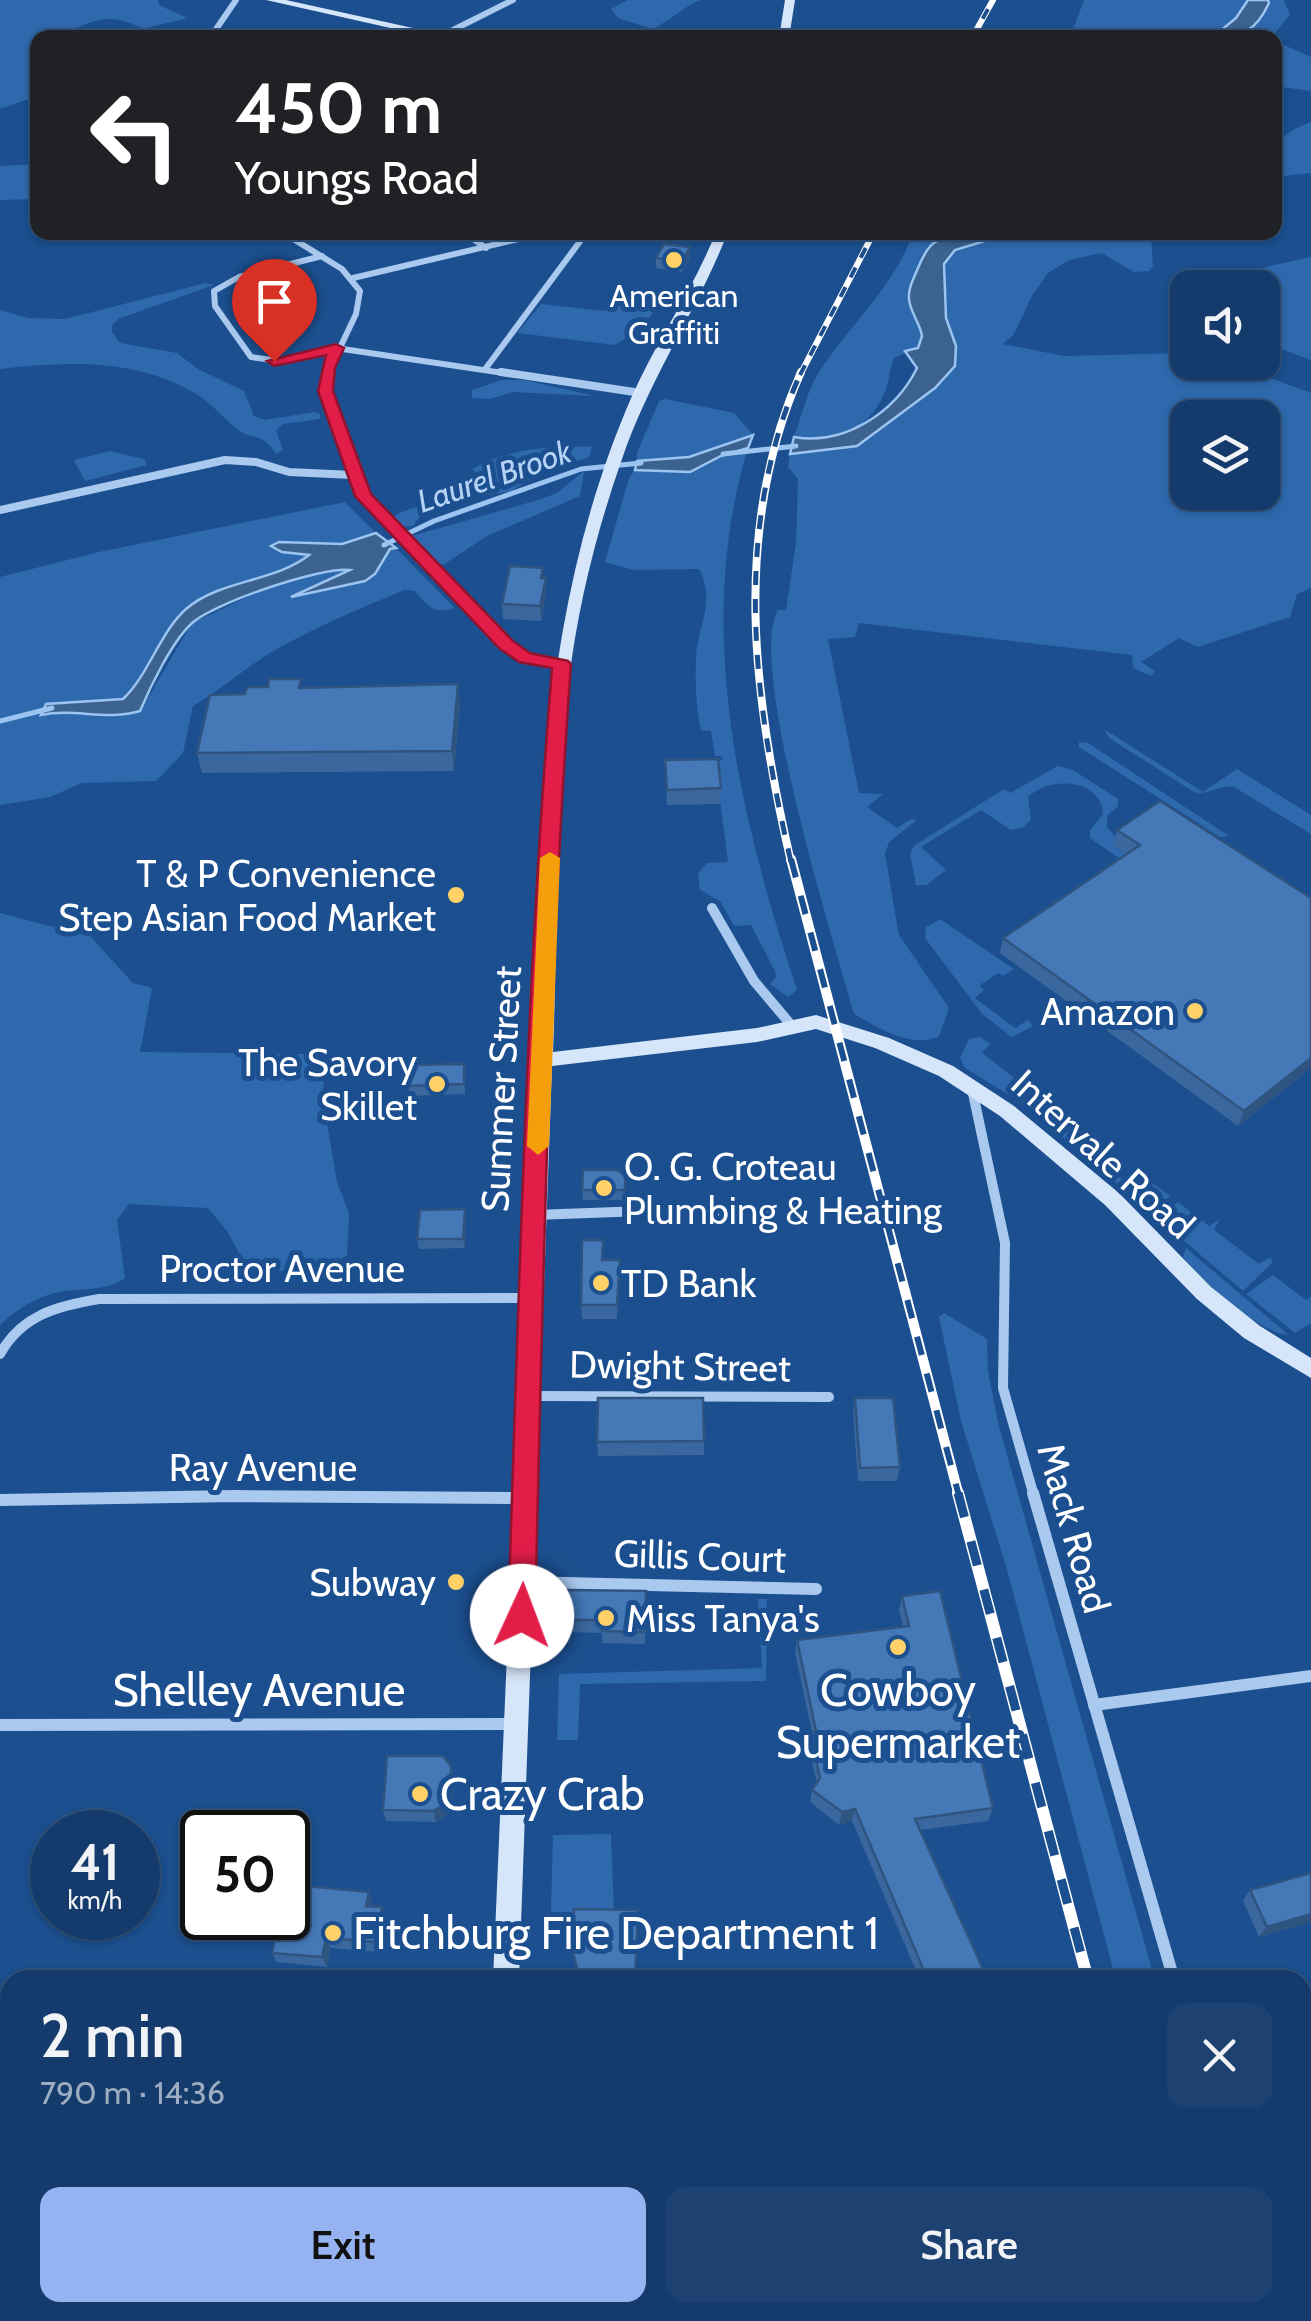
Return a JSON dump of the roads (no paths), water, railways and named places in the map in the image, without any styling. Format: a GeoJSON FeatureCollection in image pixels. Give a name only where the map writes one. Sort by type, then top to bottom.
{"type":"FeatureCollection","features":[{"type":"Feature","properties":{"kind":"main road"},"geometry":{"type":"LineString","coordinates":[[271,0],[418,30]]}},
{"type":"Feature","properties":{"kind":"main road"},"geometry":{"type":"LineString","coordinates":[[785,30],[790,0]]}},
{"type":"Feature","properties":{"kind":"main road","name":"Summer Street"},"geometry":{"type":"LineString","coordinates":[[507,1970],[519,1724],[534,1215],[553,780],[562,664],[581,572],[619,449],[641,392],[719,240]]}},
{"type":"Feature","properties":{"kind":"main road","name":"Intervale Road"},"geometry":{"type":"LineString","coordinates":[[542,1060],[756,1036],[816,1022],[921,1058],[971,1085],[1090,1180],[1204,1293],[1252,1332],[1311,1369]]}},
{"type":"Feature","properties":{"kind":"street"},"geometry":{"type":"LineString","coordinates":[[215,30],[236,0]]}},
{"type":"Feature","properties":{"kind":"street"},"geometry":{"type":"LineString","coordinates":[[459,30],[513,0]]}},
{"type":"Feature","properties":{"kind":"street"},"geometry":{"type":"LineString","coordinates":[[295,240],[352,278],[360,291],[360,302],[328,368],[326,391],[363,496],[518,654],[562,664]]}},
{"type":"Feature","properties":{"kind":"street"},"geometry":{"type":"LineString","coordinates":[[475,240],[486,248]]}},
{"type":"Feature","properties":{"kind":"street"},"geometry":{"type":"LineString","coordinates":[[352,278],[517,240]]}},
{"type":"Feature","properties":{"kind":"street"},"geometry":{"type":"LineString","coordinates":[[486,368],[580,240]]}},
{"type":"Feature","properties":{"kind":"street"},"geometry":{"type":"LineString","coordinates":[[322,256],[230,280],[216,289],[212,300],[247,353],[280,361],[336,348],[641,392]]}},
{"type":"Feature","properties":{"kind":"street"},"geometry":{"type":"LineString","coordinates":[[0,510],[220,461],[270,466],[350,465]]}},
{"type":"Feature","properties":{"kind":"street"},"geometry":{"type":"LineString","coordinates":[[270,466],[297,473],[353,475]]}},
{"type":"Feature","properties":{"kind":"street"},"geometry":{"type":"LineString","coordinates":[[712,908],[754,980],[792,1026]]}},
{"type":"Feature","properties":{"kind":"street","name":"Mack Road"},"geometry":{"type":"LineString","coordinates":[[971,1085],[1005,1242],[1003,1388],[1171,1970]]}},
{"type":"Feature","properties":{"kind":"street"},"geometry":{"type":"LineString","coordinates":[[534,1215],[644,1211],[768,1214]]}},
{"type":"Feature","properties":{"kind":"street","name":"Proctor Avenue"},"geometry":{"type":"LineString","coordinates":[[0,1354],[23,1321],[60,1305],[99,1298],[533,1298]]}},
{"type":"Feature","properties":{"kind":"street","name":"Dwight Street"},"geometry":{"type":"LineString","coordinates":[[530,1396],[828,1397]]}},
{"type":"Feature","properties":{"kind":"street","name":"Ray Avenue"},"geometry":{"type":"LineString","coordinates":[[0,1500],[234,1496],[526,1498]]}},
{"type":"Feature","properties":{"kind":"street","name":"Gillis Court"},"geometry":{"type":"LineString","coordinates":[[523,1582],[816,1589]]}},
{"type":"Feature","properties":{"kind":"street"},"geometry":{"type":"LineString","coordinates":[[1094,1705],[1311,1676]]}},
{"type":"Feature","properties":{"kind":"street","name":"Shelley Avenue"},"geometry":{"type":"LineString","coordinates":[[0,1725],[519,1724]]}},
{"type":"Feature","properties":{"kind":"waterway","name":"Laurel Brook"},"geometry":{"type":"LineString","coordinates":[[723,454],[796,446]]}},
{"type":"Feature","properties":{"kind":"waterway","name":"Laurel Brook"},"geometry":{"type":"LineString","coordinates":[[384,545],[434,521],[581,469],[641,463]]}},
{"type":"Feature","properties":{"kind":"waterway","name":"Laurel Brook"},"geometry":{"type":"LineString","coordinates":[[0,721],[52,708]]}},
{"type":"Feature","properties":{"kind":"railway"},"geometry":{"type":"LineString","coordinates":[[976,30],[993,0]]}},
{"type":"Feature","properties":{"kind":"railway"},"geometry":{"type":"LineString","coordinates":[[800,375],[870,240]]}},
{"type":"Feature","properties":{"kind":"railway"},"geometry":{"type":"LineString","coordinates":[[791,862],[759,677],[757,553],[765,492],[779,432],[801,372]]}},
{"type":"Feature","properties":{"kind":"railway"},"geometry":{"type":"LineString","coordinates":[[791,859],[959,1496]]}},
{"type":"Feature","properties":{"kind":"railway"},"geometry":{"type":"LineString","coordinates":[[958,1493],[1085,1970]]}},
{"type":"Feature","properties":{"kind":"place","name":"American Graffiti"},"geometry":{"type":"Point","coordinates":[674,260]}},
{"type":"Feature","properties":{"kind":"place","name":"T & P Convenience Step Asian Food Market"},"geometry":{"type":"Point","coordinates":[456,895]}},
{"type":"Feature","properties":{"kind":"place","name":"Amazon"},"geometry":{"type":"Point","coordinates":[1195,1011]}},
{"type":"Feature","properties":{"kind":"place","name":"The Savory Skillet"},"geometry":{"type":"Point","coordinates":[437,1084]}},
{"type":"Feature","properties":{"kind":"place","name":"O. G. Croteau Plumbing & Heating"},"geometry":{"type":"Point","coordinates":[604,1188]}},
{"type":"Feature","properties":{"kind":"place","name":"TD Bank"},"geometry":{"type":"Point","coordinates":[601,1283]}},
{"type":"Feature","properties":{"kind":"place","name":"Subway"},"geometry":{"type":"Point","coordinates":[456,1582]}},
{"type":"Feature","properties":{"kind":"place","name":"Miss Tanya's"},"geometry":{"type":"Point","coordinates":[606,1618]}},
{"type":"Feature","properties":{"kind":"place","name":"Cowboy Supermarket"},"geometry":{"type":"Point","coordinates":[898,1647]}},
{"type":"Feature","properties":{"kind":"place","name":"Crazy Crab"},"geometry":{"type":"Point","coordinates":[420,1794]}},
{"type":"Feature","properties":{"kind":"place","name":"Fitchburg Fire Department 1"},"geometry":{"type":"Point","coordinates":[333,1933]}}]}
